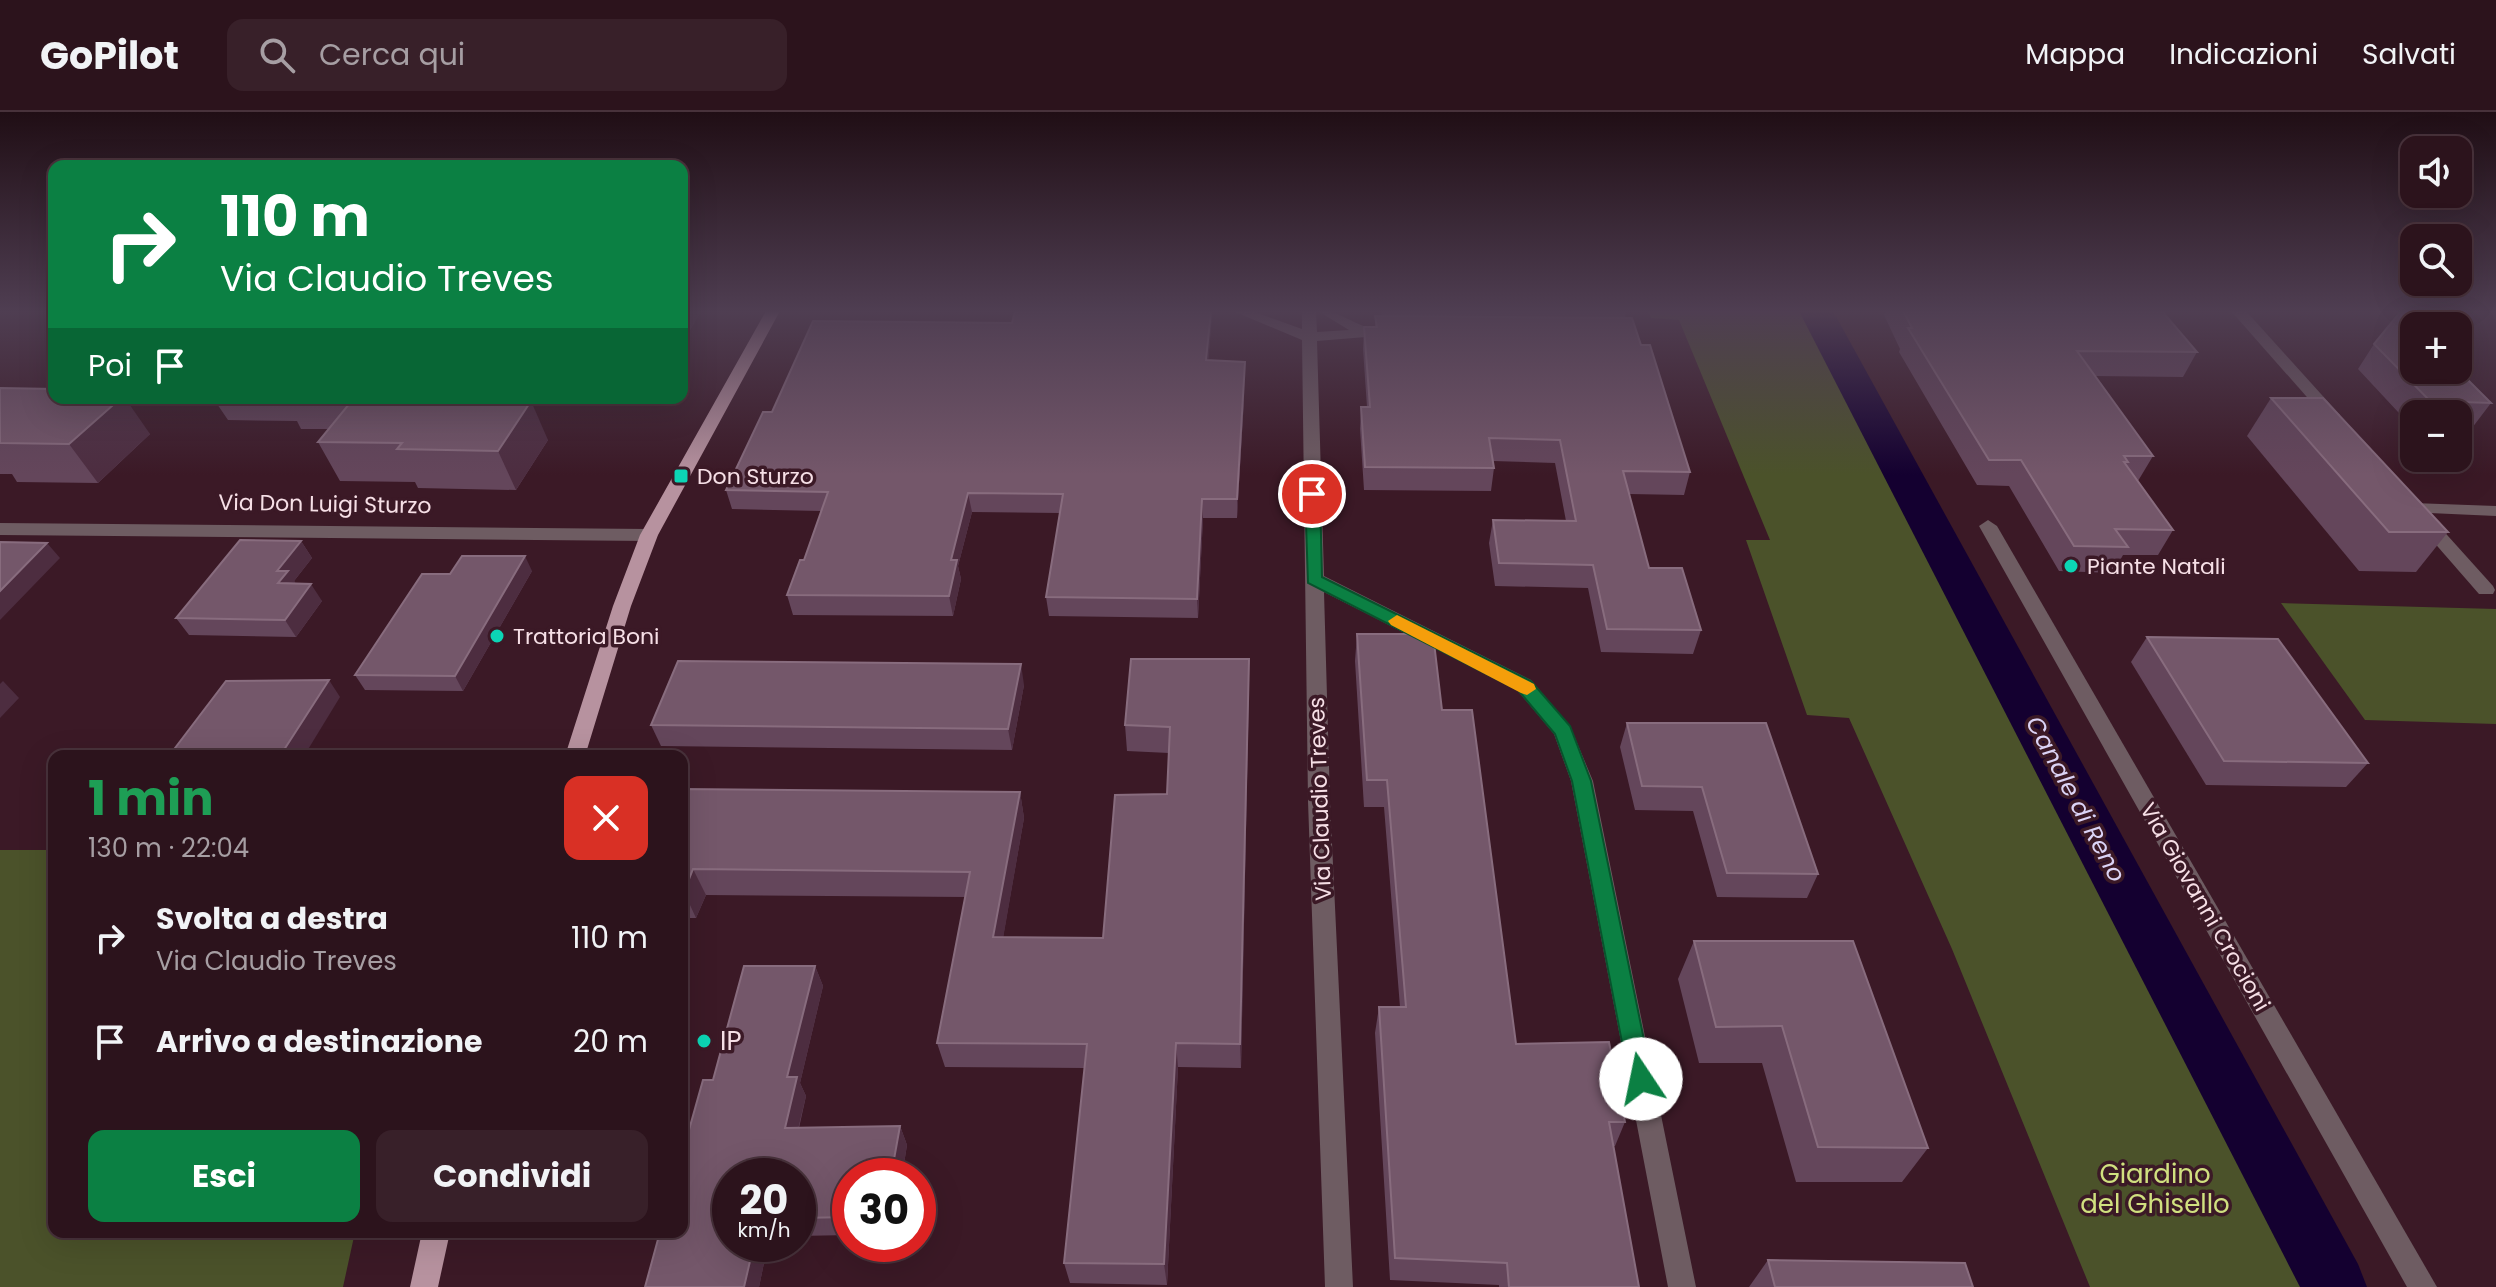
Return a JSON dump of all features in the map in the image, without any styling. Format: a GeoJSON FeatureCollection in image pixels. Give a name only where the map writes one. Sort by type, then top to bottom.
{"type":"FeatureCollection","features":[{"type":"Feature","properties":{"kind":"main road"},"geometry":{"type":"LineString","coordinates":[[577,750],[622,606],[649,535],[743,366]]}},
{"type":"Feature","properties":{"kind":"main road"},"geometry":{"type":"LineString","coordinates":[[424,1287],[435,1238]]}},
{"type":"Feature","properties":{"kind":"street","name":"Via Claudio Treves"},"geometry":{"type":"LineString","coordinates":[[1310,366],[1319,801],[1339,1287]]}},
{"type":"Feature","properties":{"kind":"street"},"geometry":{"type":"LineString","coordinates":[[2287,366],[2344,430]]}},
{"type":"Feature","properties":{"kind":"street"},"geometry":{"type":"LineString","coordinates":[[2486,590],[2408,502],[2496,511]]}},
{"type":"Feature","properties":{"kind":"street","name":"Via Giovanni Crocioni"},"geometry":{"type":"LineString","coordinates":[[1988,526],[2423,1287]]}},
{"type":"Feature","properties":{"kind":"street","name":"Via Don Luigi Sturzo"},"geometry":{"type":"LineString","coordinates":[[0,529],[649,535]]}},
{"type":"Feature","properties":{"kind":"street"},"geometry":{"type":"LineString","coordinates":[[1314,579],[1524,685],[1563,731],[1582,781],[1682,1287]]}},
{"type":"Feature","properties":{"kind":"green space","name":"Giardino del Ghisello"},"geometry":{"type":"Polygon","coordinates":[[[1698,366],[1832,366],[2315,1287],[2090,1287],[1952,949],[1849,718],[1807,715],[1746,540],[1770,540],[1698,366]]]}},
{"type":"Feature","properties":{"kind":"green space"},"geometry":{"type":"Polygon","coordinates":[[[2281,603],[2496,609],[2496,724],[2365,720],[2281,603]]]}},
{"type":"Feature","properties":{"kind":"green space"},"geometry":{"type":"Polygon","coordinates":[[[0,850],[48,850],[48,1238],[354,1238],[343,1287],[0,1287],[0,850]]]}},
{"type":"Feature","properties":{"kind":"building"},"geometry":{"type":"Polygon","coordinates":[[[793,366],[1245,366],[1237,499],[1202,499],[1197,599],[1046,597],[1063,494],[968,493],[951,560],[957,560],[949,596],[787,595],[800,560],[804,560],[828,492],[726,490],[763,412],[772,412],[793,366]]]}},
{"type":"Feature","properties":{"kind":"building"},"geometry":{"type":"Polygon","coordinates":[[[1367,366],[1657,366],[1690,472],[1623,471],[1649,568],[1682,568],[1701,630],[1607,629],[1593,565],[1499,563],[1493,520],[1576,521],[1560,440],[1489,438],[1494,468],[1365,467],[1361,407],[1370,407],[1367,366]]]}},
{"type":"Feature","properties":{"kind":"building"},"geometry":{"type":"Polygon","coordinates":[[[1931,366],[2088,366],[2153,456],[2124,456],[2128,462],[2124,462],[2173,530],[2115,529],[2128,547],[2074,546],[2021,460],[1989,460],[1931,366]]]}},
{"type":"Feature","properties":{"kind":"building"},"geometry":{"type":"Polygon","coordinates":[[[2413,384],[2472,384],[2491,403],[2429,400],[2413,384]]]}},
{"type":"Feature","properties":{"kind":"building"},"geometry":{"type":"Polygon","coordinates":[[[0,388],[48,389],[48,404],[114,404],[69,444],[0,443],[0,388]]]}},
{"type":"Feature","properties":{"kind":"building"},"geometry":{"type":"Polygon","coordinates":[[[2271,398],[2323,398],[2448,532],[2389,532],[2271,398]]]}},
{"type":"Feature","properties":{"kind":"building"},"geometry":{"type":"Polygon","coordinates":[[[349,404],[529,404],[498,451],[397,449],[402,443],[318,442],[349,404]]]}},
{"type":"Feature","properties":{"kind":"building"},"geometry":{"type":"Polygon","coordinates":[[[240,540],[301,541],[277,571],[288,571],[278,583],[311,584],[285,620],[176,618],[240,540]]]}},
{"type":"Feature","properties":{"kind":"building"},"geometry":{"type":"Polygon","coordinates":[[[0,542],[47,543],[0,591],[0,542]]]}},
{"type":"Feature","properties":{"kind":"building"},"geometry":{"type":"Polygon","coordinates":[[[462,556],[525,556],[455,676],[355,675],[422,574],[450,574],[462,556]]]}},
{"type":"Feature","properties":{"kind":"building"},"geometry":{"type":"Polygon","coordinates":[[[1357,634],[1433,634],[1442,710],[1472,710],[1516,1044],[1609,1042],[1625,1122],[1609,1122],[1639,1287],[1509,1287],[1507,1263],[1395,1258],[1379,1007],[1406,1007],[1387,780],[1367,780],[1357,634]]]}},
{"type":"Feature","properties":{"kind":"building"},"geometry":{"type":"Polygon","coordinates":[[[2147,637],[2278,639],[2368,763],[2224,761],[2147,637]]]}},
{"type":"Feature","properties":{"kind":"building"},"geometry":{"type":"Polygon","coordinates":[[[1131,659],[1249,659],[1240,1044],[1176,1043],[1164,1264],[1064,1263],[1087,1044],[937,1043],[970,872],[693,869],[688,882],[688,789],[1020,792],[993,937],[1103,938],[1115,795],[1167,794],[1170,727],[1125,725],[1131,659]]]}},
{"type":"Feature","properties":{"kind":"building"},"geometry":{"type":"Polygon","coordinates":[[[678,661],[1021,664],[1008,729],[651,725],[678,661]]]}},
{"type":"Feature","properties":{"kind":"building"},"geometry":{"type":"Polygon","coordinates":[[[329,680],[284,750],[174,750],[226,681],[329,680]]]}},
{"type":"Feature","properties":{"kind":"building"},"geometry":{"type":"Polygon","coordinates":[[[1627,723],[1766,723],[1818,874],[1727,873],[1702,787],[1642,786],[1627,723]]]}},
{"type":"Feature","properties":{"kind":"building"},"geometry":{"type":"Polygon","coordinates":[[[1694,941],[1853,941],[1928,1148],[1818,1147],[1782,1026],[1716,1027],[1694,941]]]}},
{"type":"Feature","properties":{"kind":"building"},"geometry":{"type":"Polygon","coordinates":[[[744,966],[815,966],[787,1077],[797,1077],[785,1128],[900,1126],[894,1158],[832,1158],[832,1217],[816,1218],[816,1158],[712,1158],[712,1262],[750,1262],[744,1287],[645,1287],[658,1238],[688,1238],[688,1134],[703,1080],[713,1080],[744,966]]]}},
{"type":"Feature","properties":{"kind":"building"},"geometry":{"type":"Polygon","coordinates":[[[1768,1260],[1965,1263],[1973,1287],[1775,1287],[1768,1260]]]}},
{"type":"Feature","properties":{"kind":"waterway","name":"Canale di Reno"},"geometry":{"type":"LineString","coordinates":[[1845,366],[2335,1287]]}},
{"type":"Feature","properties":{"kind":"slow traffic"},"geometry":{"type":"LineString","coordinates":[[1397,621],[1527,689]]}},
{"type":"Feature","properties":{"kind":"place","name":"Don Sturzo"},"geometry":{"type":"Point","coordinates":[681,476]}},
{"type":"Feature","properties":{"kind":"place","name":"Piante Natali"},"geometry":{"type":"Point","coordinates":[2071,566]}},
{"type":"Feature","properties":{"kind":"place","name":"Trattoria Boni"},"geometry":{"type":"Point","coordinates":[497,636]}},
{"type":"Feature","properties":{"kind":"place","name":"IP"},"geometry":{"type":"Point","coordinates":[704,1041]}},
{"type":"Feature","properties":{"kind":"route"},"geometry":{"type":"LineString","coordinates":[[1312,494],[1314,579],[1524,685],[1563,731],[1582,781],[1641,1079]]}}]}
